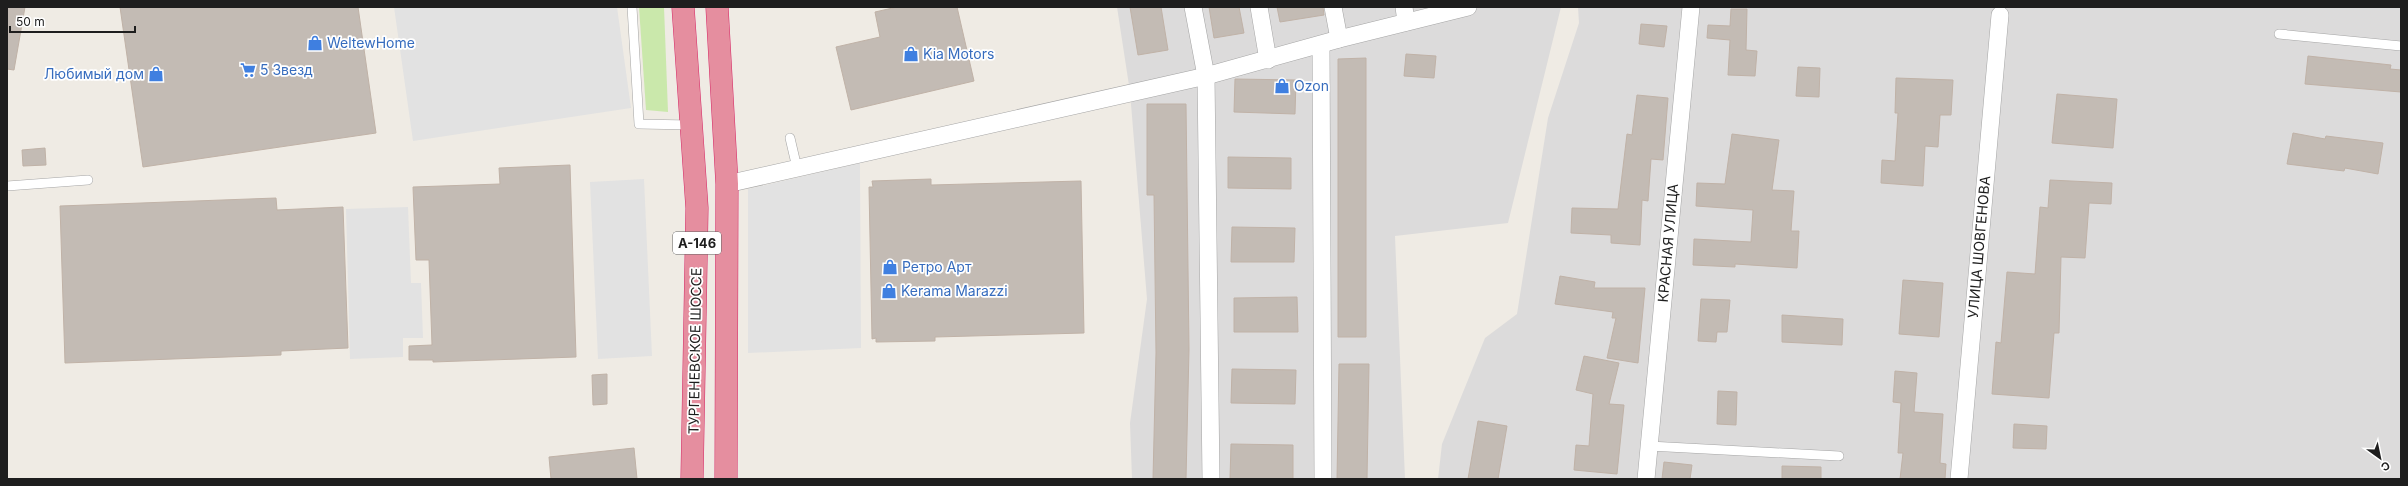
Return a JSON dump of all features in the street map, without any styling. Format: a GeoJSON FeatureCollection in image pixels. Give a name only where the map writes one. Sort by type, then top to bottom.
{"type":"FeatureCollection","features":[{"type":"Feature","properties":{"kind":"highway","name":"ТУРГЕНЕВСКОЕ ШОССЕ"},"geometry":{"type":"LineString","coordinates":[[683,7],[690,126],[697,208],[692,479]]}},
{"type":"Feature","properties":{"kind":"highway","name":"А-146"},"geometry":{"type":"LineString","coordinates":[[717,7],[727,184],[726,479]]}},
{"type":"Feature","properties":{"kind":"street"},"geometry":{"type":"LineString","coordinates":[[1193,7],[1206,76],[1211,479]]}},
{"type":"Feature","properties":{"kind":"street"},"geometry":{"type":"LineString","coordinates":[[1259,7],[1268,60]]}},
{"type":"Feature","properties":{"kind":"street"},"geometry":{"type":"LineString","coordinates":[[1333,7],[1339,39]]}},
{"type":"Feature","properties":{"kind":"street"},"geometry":{"type":"LineString","coordinates":[[727,184],[1206,76],[1321,45],[1405,15],[1468,7]]}},
{"type":"Feature","properties":{"kind":"street","name":"КРАСНАЯ УЛИЦА"},"geometry":{"type":"LineString","coordinates":[[1646,479],[1691,7]]}},
{"type":"Feature","properties":{"kind":"street","name":"УЛИЦА ШОВГЕНОВА"},"geometry":{"type":"LineString","coordinates":[[1959,479],[2000,15]]}},
{"type":"Feature","properties":{"kind":"street"},"geometry":{"type":"LineString","coordinates":[[1321,45],[1323,479]]}},
{"type":"Feature","properties":{"kind":"lane"},"geometry":{"type":"LineString","coordinates":[[632,7],[639,124],[690,126]]}},
{"type":"Feature","properties":{"kind":"lane"},"geometry":{"type":"LineString","coordinates":[[2279,34],[2401,46]]}},
{"type":"Feature","properties":{"kind":"lane"},"geometry":{"type":"LineString","coordinates":[[790,138],[797,168]]}},
{"type":"Feature","properties":{"kind":"lane"},"geometry":{"type":"LineString","coordinates":[[7,186],[88,180]]}},
{"type":"Feature","properties":{"kind":"lane"},"geometry":{"type":"LineString","coordinates":[[1649,446],[1839,456]]}},
{"type":"Feature","properties":{"kind":"shaded area"},"geometry":{"type":"Polygon","coordinates":[[[394,7],[617,7],[631,108],[413,141],[394,7]]]}},
{"type":"Feature","properties":{"kind":"shaded area"},"geometry":{"type":"Polygon","coordinates":[[[1117,7],[1561,7],[1508,223],[1395,236],[1405,479],[1132,479],[1130,423],[1147,299],[1130,92],[1117,7]]]}},
{"type":"Feature","properties":{"kind":"shaded area"},"geometry":{"type":"Polygon","coordinates":[[[1578,7],[2401,7],[2401,479],[1438,479],[1442,444],[1485,338],[1517,314],[1548,118],[1579,23],[1578,7]]]}},
{"type":"Feature","properties":{"kind":"shaded area"},"geometry":{"type":"Polygon","coordinates":[[[860,163],[861,348],[748,353],[748,189],[860,163]]]}},
{"type":"Feature","properties":{"kind":"shaded area"},"geometry":{"type":"Polygon","coordinates":[[[644,179],[652,356],[598,359],[590,182],[644,179]]]}},
{"type":"Feature","properties":{"kind":"shaded area"},"geometry":{"type":"Polygon","coordinates":[[[408,207],[411,283],[421,283],[423,338],[403,338],[403,357],[350,359],[346,209],[408,207]]]}},
{"type":"Feature","properties":{"kind":"green space"},"geometry":{"type":"Polygon","coordinates":[[[639,7],[664,7],[668,112],[646,110],[639,7]]]}},
{"type":"Feature","properties":{"kind":"building"},"geometry":{"type":"Polygon","coordinates":[[[7,7],[25,7],[14,70],[7,69],[7,7]]]}},
{"type":"Feature","properties":{"kind":"building","name":"5 Звезд"},"geometry":{"type":"Polygon","coordinates":[[[120,7],[358,7],[376,133],[143,167],[120,7]]]}},
{"type":"Feature","properties":{"kind":"building"},"geometry":{"type":"Polygon","coordinates":[[[897,7],[957,7],[974,81],[851,110],[836,47],[880,37],[875,12],[897,7]]]}},
{"type":"Feature","properties":{"kind":"building"},"geometry":{"type":"Polygon","coordinates":[[[1130,7],[1161,7],[1168,50],[1138,55],[1130,7]]]}},
{"type":"Feature","properties":{"kind":"building"},"geometry":{"type":"Polygon","coordinates":[[[1209,7],[1239,7],[1244,33],[1214,38],[1209,7]]]}},
{"type":"Feature","properties":{"kind":"building"},"geometry":{"type":"Polygon","coordinates":[[[1277,7],[1323,7],[1324,15],[1280,22],[1277,7]]]}},
{"type":"Feature","properties":{"kind":"building"},"geometry":{"type":"Polygon","coordinates":[[[1731,9],[1747,9],[1746,50],[1757,51],[1755,76],[1728,75],[1730,40],[1707,38],[1708,25],[1730,26],[1731,9]]]}},
{"type":"Feature","properties":{"kind":"building"},"geometry":{"type":"Polygon","coordinates":[[[1641,24],[1667,26],[1664,47],[1639,44],[1641,24]]]}},
{"type":"Feature","properties":{"kind":"building"},"geometry":{"type":"Polygon","coordinates":[[[1406,54],[1436,56],[1434,78],[1404,76],[1406,54]]]}},
{"type":"Feature","properties":{"kind":"building"},"geometry":{"type":"Polygon","coordinates":[[[2308,56],[2391,65],[2390,69],[2401,70],[2401,92],[2305,84],[2308,56]]]}},
{"type":"Feature","properties":{"kind":"building"},"geometry":{"type":"Polygon","coordinates":[[[1366,58],[1366,337],[1338,337],[1338,59],[1366,58]]]}},
{"type":"Feature","properties":{"kind":"building"},"geometry":{"type":"Polygon","coordinates":[[[1798,67],[1820,68],[1819,97],[1796,96],[1798,67]]]}},
{"type":"Feature","properties":{"kind":"building"},"geometry":{"type":"Polygon","coordinates":[[[1896,78],[1953,80],[1951,115],[1940,115],[1938,147],[1925,146],[1923,186],[1881,183],[1882,160],[1895,161],[1898,113],[1895,113],[1896,78]]]}},
{"type":"Feature","properties":{"kind":"building"},"geometry":{"type":"Polygon","coordinates":[[[1235,79],[1296,80],[1295,114],[1234,112],[1235,79]]]}},
{"type":"Feature","properties":{"kind":"building"},"geometry":{"type":"Polygon","coordinates":[[[2057,94],[2117,99],[2113,148],[2052,143],[2057,94]]]}},
{"type":"Feature","properties":{"kind":"building"},"geometry":{"type":"Polygon","coordinates":[[[1637,95],[1668,98],[1663,160],[1651,159],[1648,201],[1642,200],[1640,245],[1611,243],[1611,235],[1571,233],[1572,208],[1618,209],[1627,134],[1632,135],[1637,95]]]}},
{"type":"Feature","properties":{"kind":"building"},"geometry":{"type":"Polygon","coordinates":[[[1147,104],[1186,104],[1189,349],[1186,479],[1153,479],[1156,353],[1154,195],[1147,195],[1147,104]]]}},
{"type":"Feature","properties":{"kind":"building"},"geometry":{"type":"Polygon","coordinates":[[[2293,133],[2325,139],[2326,136],[2383,143],[2378,174],[2345,168],[2344,171],[2287,164],[2293,133]]]}},
{"type":"Feature","properties":{"kind":"building"},"geometry":{"type":"Polygon","coordinates":[[[1732,134],[1779,140],[1772,190],[1794,191],[1791,231],[1799,231],[1797,268],[1735,264],[1735,267],[1693,265],[1694,239],[1751,242],[1753,210],[1696,206],[1697,183],[1725,184],[1732,134]]]}},
{"type":"Feature","properties":{"kind":"building"},"geometry":{"type":"Polygon","coordinates":[[[45,148],[46,165],[23,166],[22,150],[45,148]]]}},
{"type":"Feature","properties":{"kind":"building"},"geometry":{"type":"Polygon","coordinates":[[[1228,157],[1291,158],[1291,189],[1228,188],[1228,157]]]}},
{"type":"Feature","properties":{"kind":"building"},"geometry":{"type":"Polygon","coordinates":[[[570,165],[576,357],[433,362],[433,360],[409,360],[409,346],[432,345],[429,260],[416,260],[413,187],[500,184],[499,168],[570,165]]]}},
{"type":"Feature","properties":{"kind":"building"},"geometry":{"type":"Polygon","coordinates":[[[931,179],[931,185],[1081,181],[1084,333],[935,337],[935,341],[876,342],[876,338],[872,339],[869,187],[873,187],[872,181],[931,179]]]}},
{"type":"Feature","properties":{"kind":"building"},"geometry":{"type":"Polygon","coordinates":[[[2050,180],[2112,183],[2111,204],[2089,203],[2085,258],[2061,257],[2059,333],[2054,333],[2049,398],[1992,394],[1996,342],[2001,343],[2007,272],[2035,274],[2040,207],[2048,208],[2050,180]]]}},
{"type":"Feature","properties":{"kind":"building"},"geometry":{"type":"Polygon","coordinates":[[[276,198],[277,210],[343,207],[348,348],[281,351],[281,355],[65,363],[60,206],[276,198]]]}},
{"type":"Feature","properties":{"kind":"building"},"geometry":{"type":"Polygon","coordinates":[[[1232,227],[1295,228],[1294,262],[1231,262],[1232,227]]]}},
{"type":"Feature","properties":{"kind":"building"},"geometry":{"type":"Polygon","coordinates":[[[1560,276],[1595,282],[1594,288],[1645,288],[1638,363],[1607,358],[1616,318],[1612,318],[1613,312],[1555,304],[1560,276]]]}},
{"type":"Feature","properties":{"kind":"building"},"geometry":{"type":"Polygon","coordinates":[[[1903,280],[1943,283],[1939,337],[1899,334],[1903,280]]]}},
{"type":"Feature","properties":{"kind":"building"},"geometry":{"type":"Polygon","coordinates":[[[1297,297],[1298,332],[1234,332],[1234,298],[1297,297]]]}},
{"type":"Feature","properties":{"kind":"building"},"geometry":{"type":"Polygon","coordinates":[[[1701,299],[1730,300],[1727,332],[1717,332],[1716,342],[1698,341],[1701,299]]]}},
{"type":"Feature","properties":{"kind":"building"},"geometry":{"type":"Polygon","coordinates":[[[1782,315],[1843,319],[1842,345],[1782,342],[1782,315]]]}},
{"type":"Feature","properties":{"kind":"building"},"geometry":{"type":"Polygon","coordinates":[[[1584,356],[1619,363],[1609,404],[1624,405],[1617,474],[1574,470],[1576,445],[1589,446],[1593,394],[1576,390],[1584,356]]]}},
{"type":"Feature","properties":{"kind":"building"},"geometry":{"type":"Polygon","coordinates":[[[1339,364],[1369,364],[1367,479],[1337,479],[1339,364]]]}},
{"type":"Feature","properties":{"kind":"building"},"geometry":{"type":"Polygon","coordinates":[[[1232,369],[1296,370],[1295,404],[1231,403],[1232,369]]]}},
{"type":"Feature","properties":{"kind":"building"},"geometry":{"type":"Polygon","coordinates":[[[1895,371],[1917,373],[1914,412],[1943,414],[1940,463],[1946,464],[1945,479],[1900,479],[1903,453],[1898,453],[1901,403],[1893,402],[1895,371]]]}},
{"type":"Feature","properties":{"kind":"building"},"geometry":{"type":"Polygon","coordinates":[[[607,374],[607,404],[593,405],[592,375],[607,374]]]}},
{"type":"Feature","properties":{"kind":"building"},"geometry":{"type":"Polygon","coordinates":[[[1718,391],[1737,392],[1736,425],[1717,424],[1718,391]]]}},
{"type":"Feature","properties":{"kind":"building"},"geometry":{"type":"Polygon","coordinates":[[[1478,421],[1507,426],[1498,479],[1468,479],[1478,421]]]}},
{"type":"Feature","properties":{"kind":"building"},"geometry":{"type":"Polygon","coordinates":[[[2014,424],[2047,426],[2046,449],[2013,448],[2014,424]]]}},
{"type":"Feature","properties":{"kind":"building"},"geometry":{"type":"Polygon","coordinates":[[[1231,444],[1293,445],[1293,479],[1230,479],[1231,444]]]}},
{"type":"Feature","properties":{"kind":"building"},"geometry":{"type":"Polygon","coordinates":[[[634,448],[637,479],[551,479],[549,457],[634,448]]]}},
{"type":"Feature","properties":{"kind":"building"},"geometry":{"type":"Polygon","coordinates":[[[1664,462],[1692,465],[1690,479],[1662,479],[1664,462]]]}},
{"type":"Feature","properties":{"kind":"building"},"geometry":{"type":"Polygon","coordinates":[[[1782,466],[1821,467],[1821,479],[1782,479],[1782,466]]]}},
{"type":"Feature","properties":{"kind":"place","name":"WeltewHome"},"geometry":{"type":"Point","coordinates":[315,43]}},
{"type":"Feature","properties":{"kind":"place","name":"Kia Motors"},"geometry":{"type":"Point","coordinates":[911,54]}},
{"type":"Feature","properties":{"kind":"place","name":"5 Звезд"},"geometry":{"type":"Point","coordinates":[248,70]}},
{"type":"Feature","properties":{"kind":"place","name":"Любимый дом"},"geometry":{"type":"Point","coordinates":[156,74]}},
{"type":"Feature","properties":{"kind":"place","name":"Ozon"},"geometry":{"type":"Point","coordinates":[1282,86]}},
{"type":"Feature","properties":{"kind":"place","name":"Ретро Арт"},"geometry":{"type":"Point","coordinates":[890,267]}},
{"type":"Feature","properties":{"kind":"place","name":"Kerama Marazzi"},"geometry":{"type":"Point","coordinates":[889,291]}}]}
